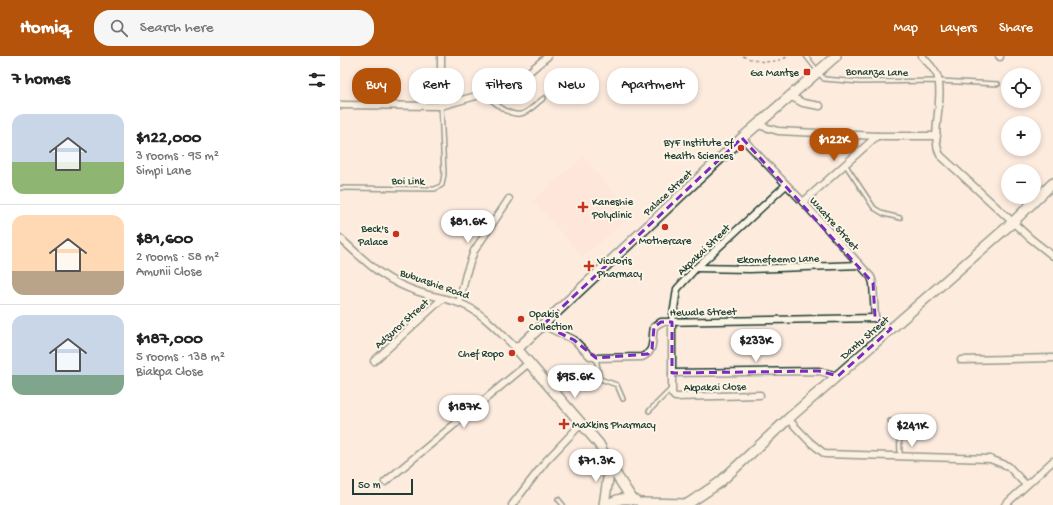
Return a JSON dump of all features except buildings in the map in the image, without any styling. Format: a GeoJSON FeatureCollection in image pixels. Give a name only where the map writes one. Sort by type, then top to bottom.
{"type":"FeatureCollection","features":[{"type":"Feature","properties":{"kind":"street"},"geometry":{"type":"LineString","coordinates":[[441,56],[441,106]]}},
{"type":"Feature","properties":{"kind":"street"},"geometry":{"type":"LineString","coordinates":[[534,68],[548,56]]}},
{"type":"Feature","properties":{"kind":"street","name":"Palace Street"},"geometry":{"type":"LineString","coordinates":[[517,349],[742,138],[836,56]]}},
{"type":"Feature","properties":{"kind":"street"},"geometry":{"type":"LineString","coordinates":[[922,56],[935,73],[938,81],[937,136],[939,152],[943,159],[1030,238],[1053,256]]}},
{"type":"Feature","properties":{"kind":"street"},"geometry":{"type":"LineString","coordinates":[[790,96],[802,103],[820,106]]}},
{"type":"Feature","properties":{"kind":"street"},"geometry":{"type":"LineString","coordinates":[[340,105],[441,106],[472,97]]}},
{"type":"Feature","properties":{"kind":"street"},"geometry":{"type":"LineString","coordinates":[[758,125],[778,131],[877,136],[937,136]]}},
{"type":"Feature","properties":{"kind":"street"},"geometry":{"type":"LineString","coordinates":[[803,202],[877,136]]}},
{"type":"Feature","properties":{"kind":"street","name":"Waatre Street"},"geometry":{"type":"LineString","coordinates":[[742,138],[803,202],[873,281],[875,318]]}},
{"type":"Feature","properties":{"kind":"street","name":"Dantu Street"},"geometry":{"type":"LineString","coordinates":[[608,505],[616,500],[638,503],[686,505],[719,483],[788,419],[1013,222],[1053,183]]}},
{"type":"Feature","properties":{"kind":"street","name":"Akpakai Street"},"geometry":{"type":"LineString","coordinates":[[672,391],[672,322],[677,289],[696,268],[786,184]]}},
{"type":"Feature","properties":{"kind":"street"},"geometry":{"type":"LineString","coordinates":[[459,304],[466,274],[474,251],[509,199]]}},
{"type":"Feature","properties":{"kind":"street","name":"Bubuashie Road"},"geometry":{"type":"LineString","coordinates":[[340,238],[372,269],[393,282],[459,304],[475,311],[530,362],[582,423],[599,444],[610,465],[638,503]]}},
{"type":"Feature","properties":{"kind":"street","name":"Ekomefeemo Lane"},"geometry":{"type":"LineString","coordinates":[[696,268],[750,269],[860,265]]}},
{"type":"Feature","properties":{"kind":"street","name":"Adzuror Street"},"geometry":{"type":"LineString","coordinates":[[374,361],[442,299]]}},
{"type":"Feature","properties":{"kind":"street"},"geometry":{"type":"LineString","coordinates":[[875,318],[891,329]]}},
{"type":"Feature","properties":{"kind":"street","name":"Hewale Street"},"geometry":{"type":"LineString","coordinates":[[596,358],[642,357],[648,354],[652,349],[654,327],[661,322],[875,318]]}},
{"type":"Feature","properties":{"kind":"street"},"geometry":{"type":"LineString","coordinates":[[543,325],[574,340],[590,356],[596,358]]}},
{"type":"Feature","properties":{"kind":"street"},"geometry":{"type":"LineString","coordinates":[[961,360],[1053,358]]}},
{"type":"Feature","properties":{"kind":"street"},"geometry":{"type":"LineString","coordinates":[[385,482],[530,362]]}},
{"type":"Feature","properties":{"kind":"street"},"geometry":{"type":"LineString","coordinates":[[672,373],[819,371],[838,376]]}},
{"type":"Feature","properties":{"kind":"street","name":"Akpakai Close"},"geometry":{"type":"LineString","coordinates":[[672,391],[675,396],[760,395]]}},
{"type":"Feature","properties":{"kind":"street"},"geometry":{"type":"LineString","coordinates":[[788,419],[810,442],[825,454],[990,459],[1008,466],[1026,485]]}},
{"type":"Feature","properties":{"kind":"street"},"geometry":{"type":"LineString","coordinates":[[512,505],[546,461],[582,423]]}},
{"type":"Feature","properties":{"kind":"street"},"geometry":{"type":"LineString","coordinates":[[1005,505],[1053,461]]}},
{"type":"Feature","properties":{"kind":"street"},"geometry":{"type":"LineString","coordinates":[[604,505],[610,465]]}},
{"type":"Feature","properties":{"kind":"lane"},"geometry":{"type":"LineString","coordinates":[[806,56],[818,71]]}},
{"type":"Feature","properties":{"kind":"lane","name":"Bonanza Lane"},"geometry":{"type":"LineString","coordinates":[[818,71],[824,79],[860,82],[938,81],[998,84]]}},
{"type":"Feature","properties":{"kind":"lane"},"geometry":{"type":"LineString","coordinates":[[497,104],[516,114],[524,113],[544,98]]}},
{"type":"Feature","properties":{"kind":"lane","name":"Boi Link"},"geometry":{"type":"LineString","coordinates":[[340,188],[435,189],[442,185],[444,174],[441,106]]}},
{"type":"Feature","properties":{"kind":"lane"},"geometry":{"type":"LineString","coordinates":[[845,164],[874,208],[884,214],[900,218]]}},
{"type":"Feature","properties":{"kind":"lane"},"geometry":{"type":"LineString","coordinates":[[596,358],[600,379],[617,385],[623,399]]}},
{"type":"Feature","properties":{"kind":"lane"},"geometry":{"type":"LineString","coordinates":[[649,411],[672,391]]}},
{"type":"Feature","properties":{"kind":"lane"},"geometry":{"type":"LineString","coordinates":[[890,421],[899,424],[900,456]]}},
{"type":"Feature","properties":{"kind":"lane"},"geometry":{"type":"LineString","coordinates":[[558,499],[563,505]]}},
{"type":"Feature","properties":{"kind":"path"},"geometry":{"type":"LineString","coordinates":[[743,56],[761,62],[777,61],[789,56]]}},
{"type":"Feature","properties":{"kind":"highlighted area"},"geometry":{"type":"Polygon","coordinates":[[[742,138],[873,283],[875,317],[891,329],[838,376],[819,371],[672,373],[672,322],[661,322],[654,327],[652,349],[648,354],[596,358],[574,340],[543,325],[742,138]]]}},
{"type":"Feature","properties":{"kind":"shaded area","name":"Kaneshie Polyclinic"},"geometry":{"type":"Polygon","coordinates":[[[583,157],[633,214],[582,257],[533,200],[583,157]]]}},
{"type":"Feature","properties":{"kind":"place","name":"Ga Mantse"},"geometry":{"type":"Point","coordinates":[807,72]}},
{"type":"Feature","properties":{"kind":"place","name":"BYF Institute of Health Sciences"},"geometry":{"type":"Point","coordinates":[741,148]}},
{"type":"Feature","properties":{"kind":"place","name":"Kaneshie Polyclinic"},"geometry":{"type":"Point","coordinates":[583,207]}},
{"type":"Feature","properties":{"kind":"place","name":"Mothercare"},"geometry":{"type":"Point","coordinates":[665,227]}},
{"type":"Feature","properties":{"kind":"place","name":"Beck's Palace"},"geometry":{"type":"Point","coordinates":[396,234]}},
{"type":"Feature","properties":{"kind":"place","name":"Vicdoris Pharmacy"},"geometry":{"type":"Point","coordinates":[589,266]}},
{"type":"Feature","properties":{"kind":"place","name":"Opakis Collection"},"geometry":{"type":"Point","coordinates":[521,319]}},
{"type":"Feature","properties":{"kind":"place","name":"Chef Ropo"},"geometry":{"type":"Point","coordinates":[512,353]}},
{"type":"Feature","properties":{"kind":"place","name":"Maxkins Pharmacy"},"geometry":{"type":"Point","coordinates":[564,424]}}]}
